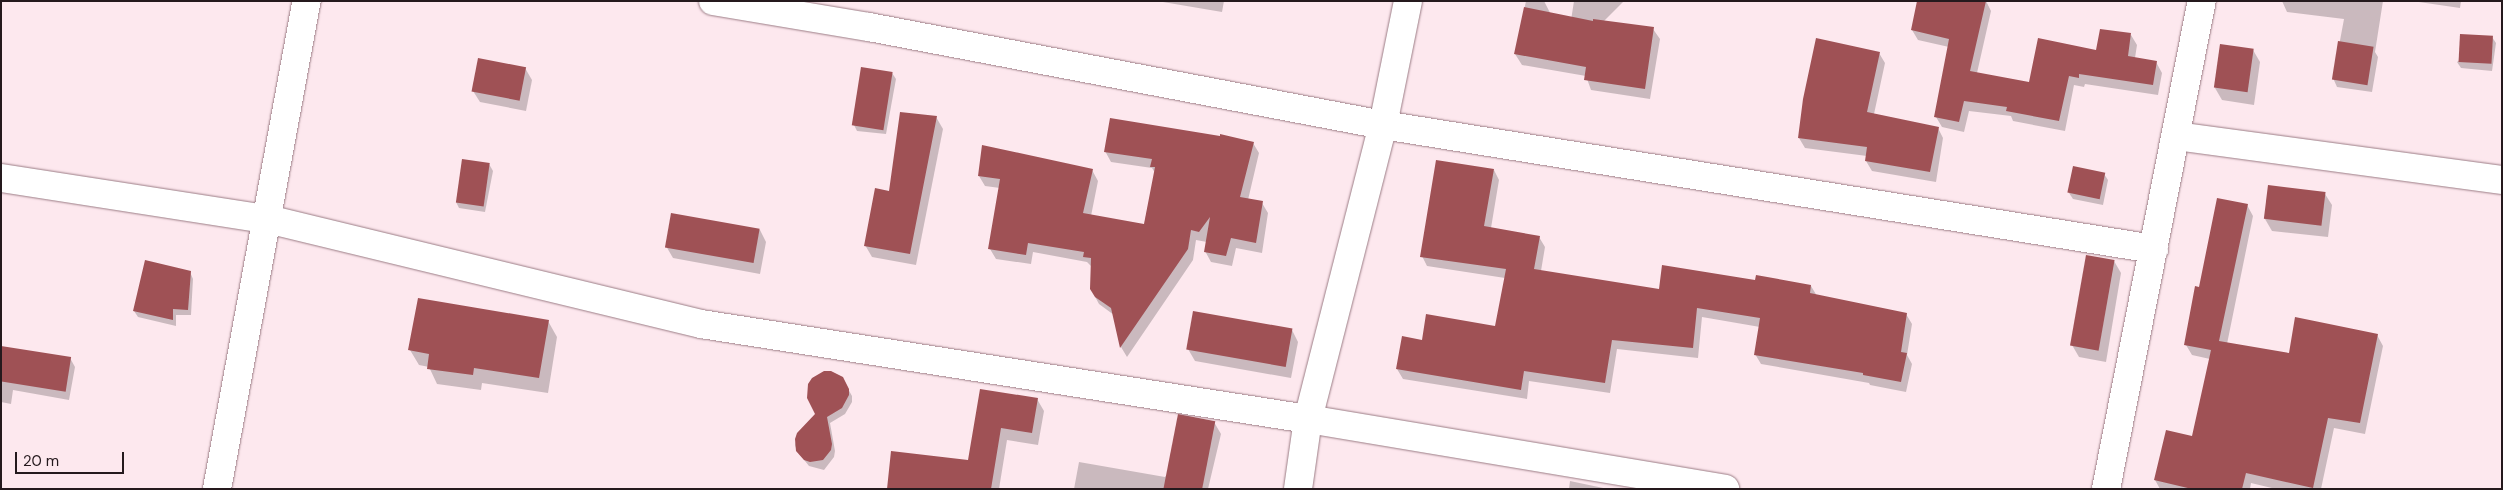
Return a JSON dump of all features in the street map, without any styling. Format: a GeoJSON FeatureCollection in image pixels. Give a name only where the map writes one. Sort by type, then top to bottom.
{"type":"FeatureCollection","features":[{"type":"Feature","properties":{"kind":"street"},"geometry":{"type":"LineString","coordinates":[[217,489],[307,1]]}},
{"type":"Feature","properties":{"kind":"street"},"geometry":{"type":"LineString","coordinates":[[713,1],[869,27],[1383,125],[2154,249]]}},
{"type":"Feature","properties":{"kind":"street"},"geometry":{"type":"LineString","coordinates":[[1298,489],[1308,419],[1383,125],[1408,1]]}},
{"type":"Feature","properties":{"kind":"street"},"geometry":{"type":"LineString","coordinates":[[2106,489],[2202,1]]}},
{"type":"Feature","properties":{"kind":"street"},"geometry":{"type":"LineString","coordinates":[[2176,136],[2502,180]]}},
{"type":"Feature","properties":{"kind":"street"},"geometry":{"type":"LineString","coordinates":[[1,178],[266,219],[701,324],[1308,419],[1725,489]]}},
{"type":"Feature","properties":{"kind":"building"},"geometry":{"type":"Polygon","coordinates":[[[1917,1],[1986,1],[1970,71],[2029,82],[2038,38],[2096,50],[2100,29],[2131,33],[2128,56],[2157,61],[2153,85],[2079,74],[2079,78],[2069,76],[2059,121],[2006,111],[2007,107],[1964,101],[1959,122],[1934,117],[1949,39],[1911,30],[1917,1]]]}},
{"type":"Feature","properties":{"kind":"building"},"geometry":{"type":"Polygon","coordinates":[[[1524,7],[1593,21],[1593,19],[1654,27],[1645,89],[1584,80],[1586,67],[1514,54],[1524,7]]]}},
{"type":"Feature","properties":{"kind":"building"},"geometry":{"type":"Polygon","coordinates":[[[2460,34],[2493,36],[2491,64],[2459,62],[2460,34]]]}},
{"type":"Feature","properties":{"kind":"building"},"geometry":{"type":"Polygon","coordinates":[[[1816,38],[1880,52],[1867,112],[1939,127],[1930,172],[1865,161],[1867,147],[1798,138],[1803,99],[1816,38]]]}},
{"type":"Feature","properties":{"kind":"building"},"geometry":{"type":"Polygon","coordinates":[[[2338,41],[2374,47],[2367,85],[2332,80],[2338,41]]]}},
{"type":"Feature","properties":{"kind":"building"},"geometry":{"type":"Polygon","coordinates":[[[2220,44],[2254,49],[2248,92],[2214,88],[2220,44]]]}},
{"type":"Feature","properties":{"kind":"building"},"geometry":{"type":"Polygon","coordinates":[[[478,58],[526,67],[520,101],[472,91],[478,58]]]}},
{"type":"Feature","properties":{"kind":"building"},"geometry":{"type":"Polygon","coordinates":[[[861,67],[893,72],[883,130],[852,125],[861,67]]]}},
{"type":"Feature","properties":{"kind":"building"},"geometry":{"type":"Polygon","coordinates":[[[900,112],[937,116],[910,254],[864,246],[875,188],[889,191],[900,112]]]}},
{"type":"Feature","properties":{"kind":"building"},"geometry":{"type":"Polygon","coordinates":[[[1110,118],[1220,136],[1220,134],[1254,142],[1240,197],[1263,201],[1256,243],[1231,238],[1226,256],[1204,252],[1210,217],[1199,232],[1191,230],[1188,249],[1120,348],[1111,308],[1095,297],[1090,289],[1091,258],[1083,257],[1084,252],[1028,243],[1026,255],[988,249],[1000,179],[978,176],[982,145],[1093,169],[1083,213],[1144,224],[1155,167],[1150,167],[1152,159],[1104,152],[1110,118]]]}},
{"type":"Feature","properties":{"kind":"building"},"geometry":{"type":"Polygon","coordinates":[[[462,159],[490,163],[484,206],[456,203],[462,159]]]}},
{"type":"Feature","properties":{"kind":"building"},"geometry":{"type":"Polygon","coordinates":[[[1436,160],[1494,169],[1484,226],[1540,236],[1534,269],[1659,289],[1662,265],[1755,280],[1756,275],[1811,285],[1810,293],[1907,313],[1901,352],[1907,353],[1901,382],[1863,375],[1863,373],[1754,355],[1760,318],[1697,308],[1693,348],[1612,340],[1605,383],[1524,371],[1521,390],[1396,369],[1402,336],[1422,340],[1426,314],[1495,326],[1506,269],[1420,257],[1436,160]]]}},
{"type":"Feature","properties":{"kind":"building"},"geometry":{"type":"Polygon","coordinates":[[[2073,166],[2105,173],[2100,199],[2067,192],[2073,166]]]}},
{"type":"Feature","properties":{"kind":"building"},"geometry":{"type":"Polygon","coordinates":[[[2268,185],[2326,192],[2321,226],[2264,219],[2268,185]]]}},
{"type":"Feature","properties":{"kind":"building"},"geometry":{"type":"Polygon","coordinates":[[[2217,198],[2248,204],[2219,341],[2289,353],[2295,317],[2378,334],[2360,423],[2328,418],[2313,488],[2246,473],[2242,489],[2192,489],[2154,480],[2166,430],[2192,436],[2211,350],[2184,345],[2195,286],[2199,287],[2217,198]]]}},
{"type":"Feature","properties":{"kind":"building"},"geometry":{"type":"Polygon","coordinates":[[[671,213],[760,229],[754,263],[665,247],[671,213]]]}},
{"type":"Feature","properties":{"kind":"building"},"geometry":{"type":"Polygon","coordinates":[[[2086,255],[2115,260],[2099,351],[2070,346],[2086,255]]]}},
{"type":"Feature","properties":{"kind":"building"},"geometry":{"type":"Polygon","coordinates":[[[145,260],[191,271],[188,310],[173,309],[173,320],[133,311],[145,260]]]}},
{"type":"Feature","properties":{"kind":"building"},"geometry":{"type":"Polygon","coordinates":[[[418,298],[549,320],[539,378],[474,368],[473,375],[427,369],[429,354],[408,350],[418,298]]]}},
{"type":"Feature","properties":{"kind":"building"},"geometry":{"type":"Polygon","coordinates":[[[1193,311],[1292,329],[1286,367],[1186,349],[1193,311]]]}},
{"type":"Feature","properties":{"kind":"building"},"geometry":{"type":"Polygon","coordinates":[[[1,346],[71,357],[66,392],[1,381],[1,346]]]}},
{"type":"Feature","properties":{"kind":"building"},"geometry":{"type":"Polygon","coordinates":[[[824,371],[831,371],[843,377],[849,389],[849,395],[842,408],[827,417],[832,444],[831,450],[823,460],[810,462],[804,460],[796,451],[795,439],[797,433],[815,414],[807,398],[808,384],[812,378],[824,371]]]}},
{"type":"Feature","properties":{"kind":"building"},"geometry":{"type":"Polygon","coordinates":[[[980,389],[1038,398],[1032,433],[1001,428],[991,489],[887,489],[891,451],[968,460],[980,389]]]}},
{"type":"Feature","properties":{"kind":"building"},"geometry":{"type":"Polygon","coordinates":[[[1178,414],[1215,421],[1202,489],[1163,489],[1178,414]]]}}]}
